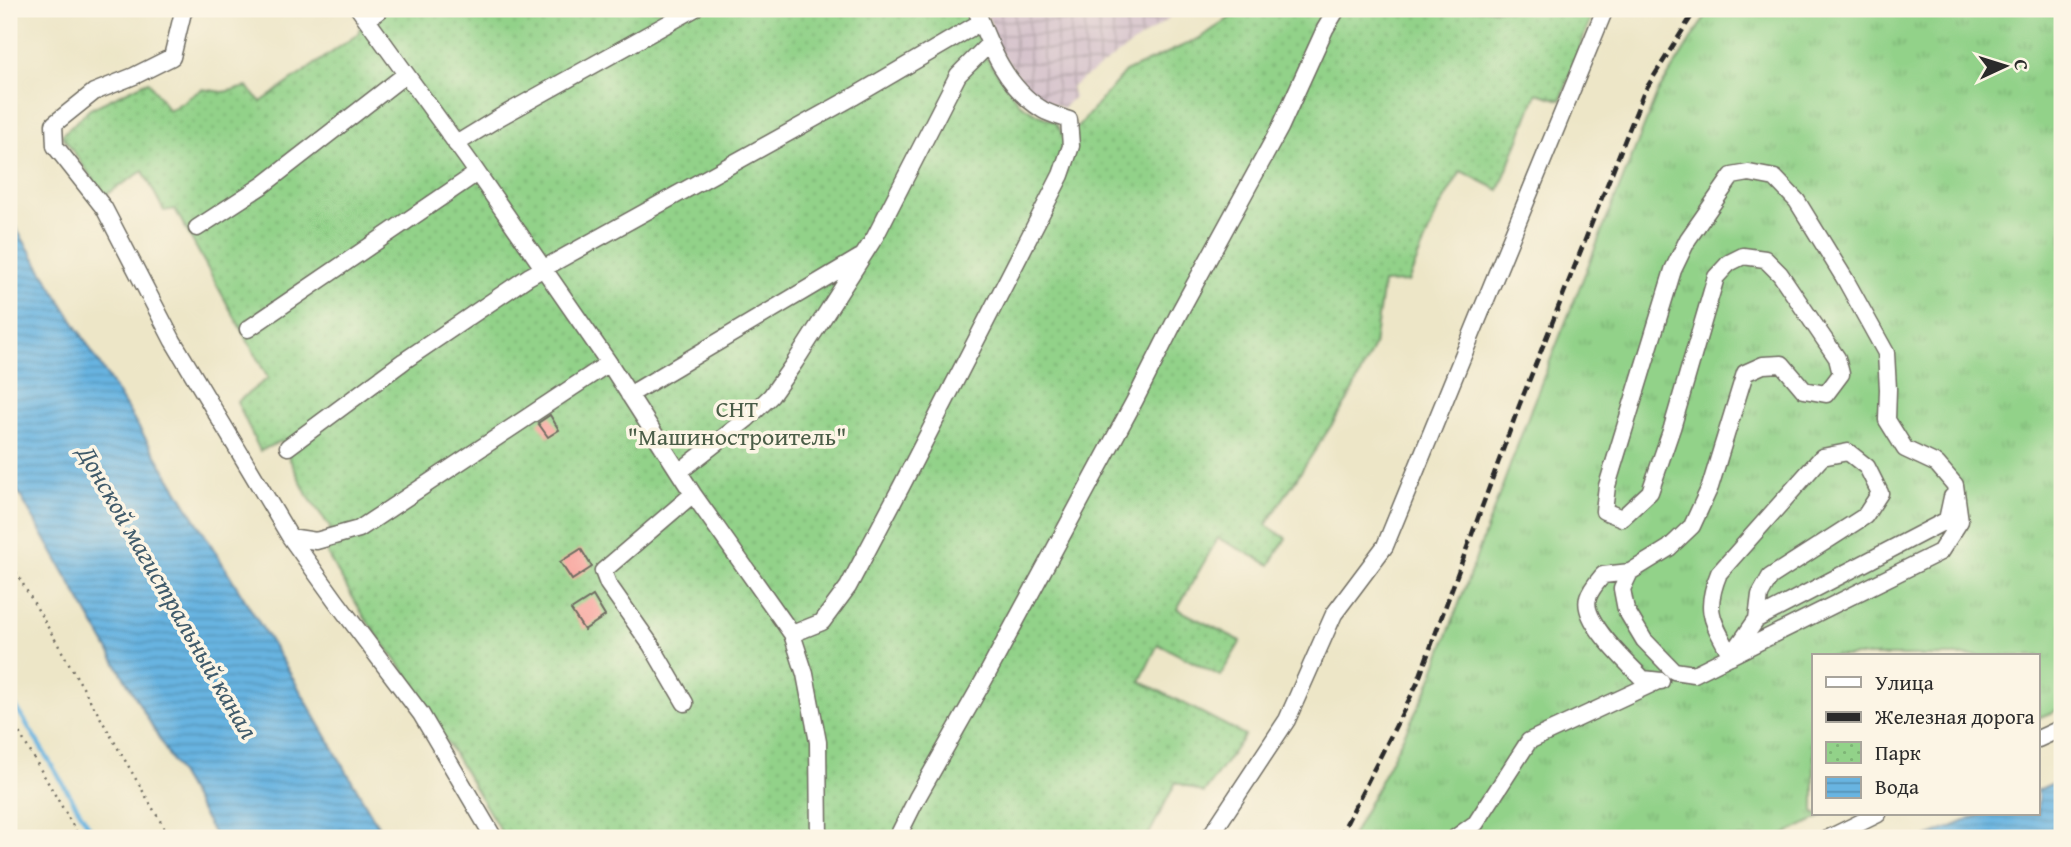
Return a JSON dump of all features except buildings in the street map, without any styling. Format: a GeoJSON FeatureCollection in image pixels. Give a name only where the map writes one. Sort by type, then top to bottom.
{"type":"FeatureCollection","features":[{"type":"Feature","properties":{"kind":"lane"},"geometry":{"type":"LineString","coordinates":[[186,9],[172,57],[94,92],[54,124],[55,146],[104,208],[173,341],[290,537],[421,714],[495,838]]}},
{"type":"Feature","properties":{"kind":"lane"},"geometry":{"type":"LineString","coordinates":[[381,9],[363,14],[609,363],[693,494],[792,634],[805,674],[818,742],[819,838]]}},
{"type":"Feature","properties":{"kind":"lane"},"geometry":{"type":"LineString","coordinates":[[456,144],[694,9]]}},
{"type":"Feature","properties":{"kind":"lane"},"geometry":{"type":"LineString","coordinates":[[897,838],[1280,128],[1337,9]]}},
{"type":"Feature","properties":{"kind":"lane"},"geometry":{"type":"LineString","coordinates":[[1209,838],[1287,720],[1334,614],[1385,546],[1605,9]]}},
{"type":"Feature","properties":{"kind":"lane"},"geometry":{"type":"LineString","coordinates":[[288,447],[404,361],[528,277],[853,97],[979,15],[989,44],[1017,91],[1044,111],[1069,120],[1071,146],[1061,175],[848,587],[822,622],[792,634]]}},
{"type":"Feature","properties":{"kind":"lane"},"geometry":{"type":"LineString","coordinates":[[679,472],[747,419],[771,396],[875,237],[958,75],[989,44]]}},
{"type":"Feature","properties":{"kind":"lane"},"geometry":{"type":"LineString","coordinates":[[197,228],[263,185],[406,74]]}},
{"type":"Feature","properties":{"kind":"lane"},"geometry":{"type":"LineString","coordinates":[[248,329],[477,173]]}},
{"type":"Feature","properties":{"kind":"lane"},"geometry":{"type":"LineString","coordinates":[[1455,838],[1476,823],[1529,740],[1656,682],[1694,674],[1940,552],[1960,521],[1955,485],[1937,464],[1905,449],[1887,420],[1886,353],[1797,201],[1775,178],[1749,173],[1732,176],[1688,239],[1673,270],[1607,486],[1604,511],[1622,518],[1650,492],[1672,428],[1716,277],[1728,264],[1743,256],[1765,259],[1780,274],[1837,358],[1841,374],[1826,394],[1804,390],[1782,364],[1763,365],[1745,373],[1710,487],[1692,526],[1669,548],[1630,572],[1604,575],[1587,599],[1588,616],[1606,640],[1643,679],[1656,682]]}},
{"type":"Feature","properties":{"kind":"lane"},"geometry":{"type":"LineString","coordinates":[[629,395],[862,257]]}},
{"type":"Feature","properties":{"kind":"lane"},"geometry":{"type":"LineString","coordinates":[[290,537],[316,541],[359,529],[609,363]]}},
{"type":"Feature","properties":{"kind":"lane"},"geometry":{"type":"LineString","coordinates":[[1731,656],[1710,614],[1712,592],[1719,573],[1822,457],[1848,452],[1867,467],[1880,493],[1866,516],[1770,577],[1760,594],[1757,619]]}},
{"type":"Feature","properties":{"kind":"lane"},"geometry":{"type":"LineString","coordinates":[[1731,656],[1757,619],[1947,520],[1955,485]]}},
{"type":"Feature","properties":{"kind":"lane"},"geometry":{"type":"LineString","coordinates":[[685,703],[651,645],[608,584],[603,571],[693,494]]}},
{"type":"Feature","properties":{"kind":"lane"},"geometry":{"type":"LineString","coordinates":[[1630,572],[1622,589],[1626,610],[1644,640],[1674,671],[1694,674]]}},
{"type":"Feature","properties":{"kind":"lane"},"geometry":{"type":"LineString","coordinates":[[2039,739],[2062,729]]}},
{"type":"Feature","properties":{"kind":"lane"},"geometry":{"type":"LineString","coordinates":[[1829,838],[1874,816]]}},
{"type":"Feature","properties":{"kind":"path"},"geometry":{"type":"LineString","coordinates":[[9,560],[170,838]]}},
{"type":"Feature","properties":{"kind":"path"},"geometry":{"type":"LineString","coordinates":[[9,715],[80,838]]}},
{"type":"Feature","properties":{"kind":"shaded area"},"geometry":{"type":"Polygon","coordinates":[[[984,9],[1175,9],[1167,20],[1071,87],[1074,97],[1063,108],[1034,96],[990,39],[991,24],[984,9]]]}},
{"type":"Feature","properties":{"kind":"green space","name":"СНТ \"Машиностроитель\""},"geometry":{"type":"Polygon","coordinates":[[[365,9],[968,9],[986,57],[1019,103],[1055,122],[1062,134],[1078,127],[1125,72],[1200,38],[1243,9],[1594,9],[1561,100],[1537,93],[1499,190],[1461,171],[1437,212],[1408,282],[1383,283],[1374,346],[1348,400],[1266,525],[1286,538],[1270,565],[1218,538],[1177,609],[1241,641],[1220,676],[1158,644],[1140,681],[1245,735],[1204,793],[1176,782],[1147,838],[505,838],[404,671],[366,620],[327,554],[330,527],[307,495],[281,441],[260,451],[237,402],[268,378],[175,209],[164,211],[143,171],[104,196],[62,135],[90,109],[148,81],[169,111],[202,89],[223,92],[247,87],[261,102],[358,34],[365,9]]]}},
{"type":"Feature","properties":{"kind":"green space"},"geometry":{"type":"Polygon","coordinates":[[[1710,9],[2062,9],[2062,708],[2039,718],[2039,654],[1812,654],[1812,816],[1823,816],[1777,838],[1351,838],[1427,690],[1532,406],[1657,94],[1710,9]]]}},
{"type":"Feature","properties":{"kind":"water","name":"Донской магистральный канал"},"geometry":{"type":"Polygon","coordinates":[[[9,217],[287,668],[385,838],[216,838],[9,476],[9,217]]]}},
{"type":"Feature","properties":{"kind":"water"},"geometry":{"type":"Polygon","coordinates":[[[2062,779],[2062,838],[1925,838],[1977,816],[2039,816],[2039,790],[2062,779]]]}},
{"type":"Feature","properties":{"kind":"waterway"},"geometry":{"type":"LineString","coordinates":[[9,695],[96,838]]}},
{"type":"Feature","properties":{"kind":"railway"},"geometry":{"type":"LineString","coordinates":[[1339,838],[1417,684],[1519,406],[1644,92],[1696,9]]}}]}
